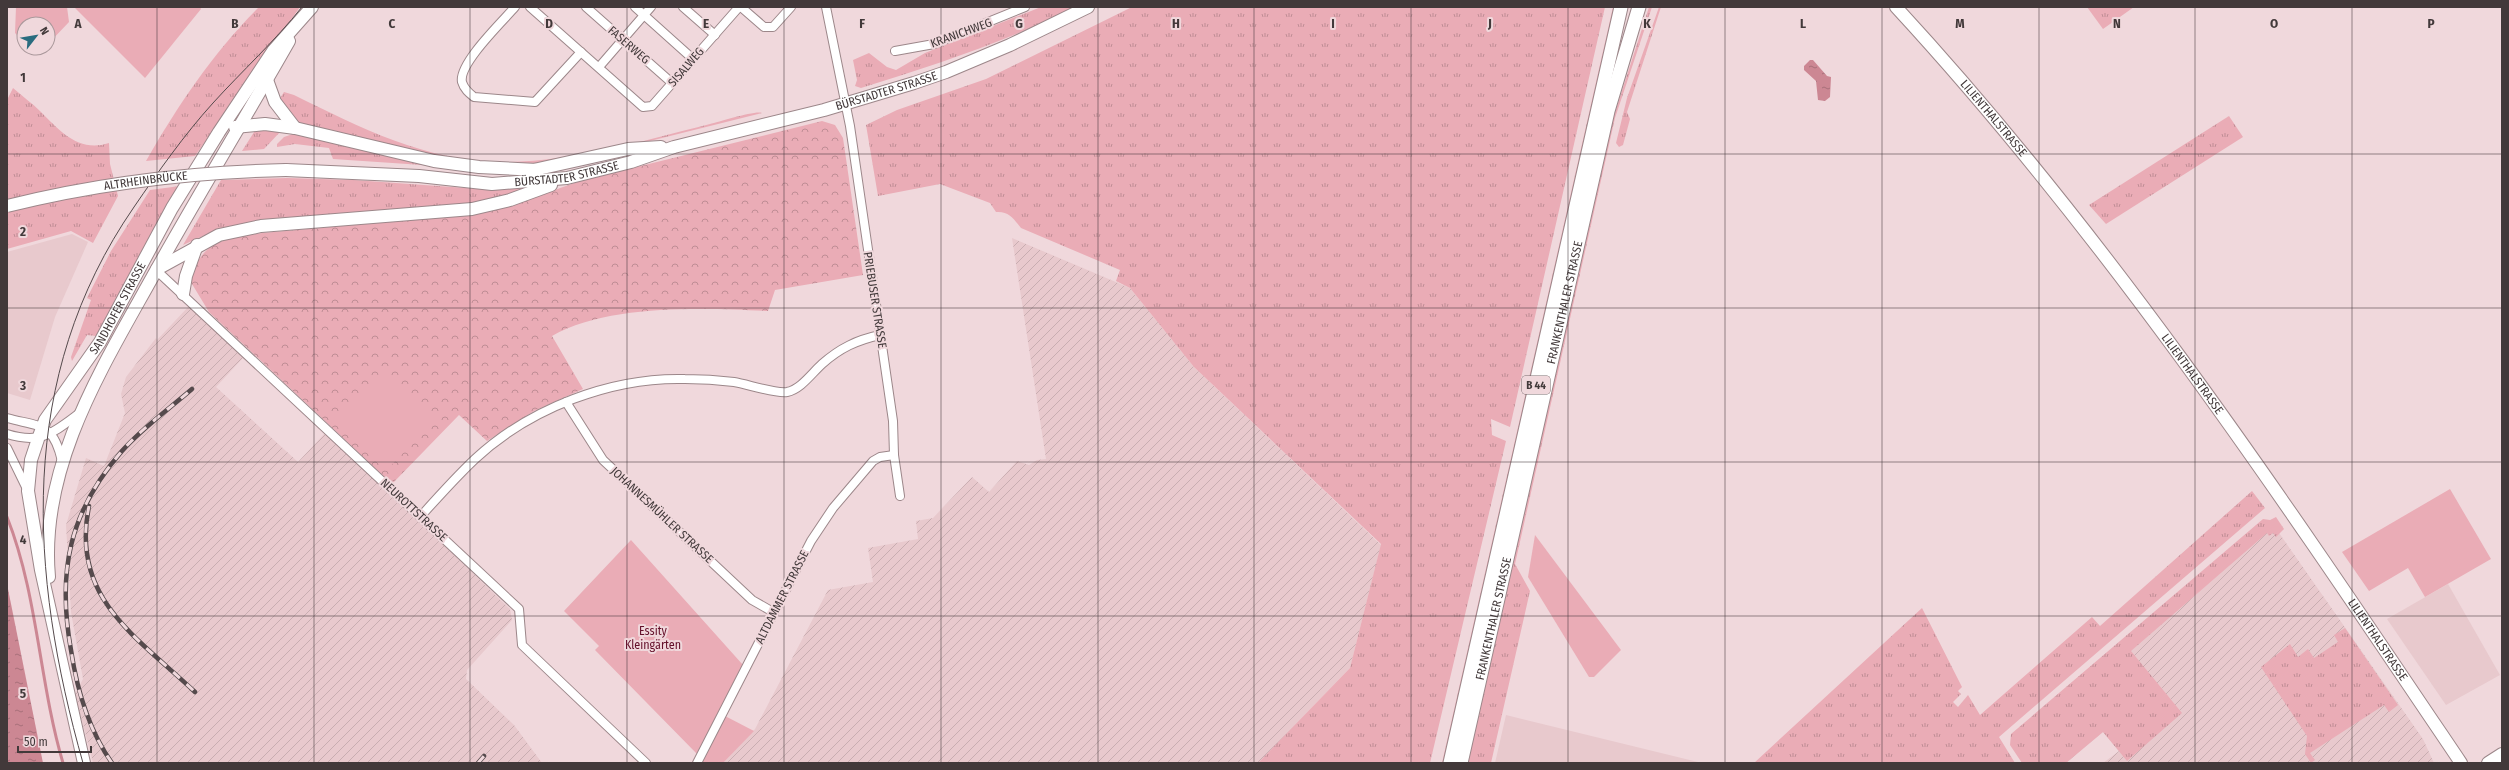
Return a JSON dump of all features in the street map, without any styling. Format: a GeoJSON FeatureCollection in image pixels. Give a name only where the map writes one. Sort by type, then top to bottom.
{"type":"FeatureCollection","features":[{"type":"Feature","properties":{"kind":"main road","name":"FRANKENTHALER STRASSE"},"geometry":{"type":"LineString","coordinates":[[1450,763],[1621,7]]}},
{"type":"Feature","properties":{"kind":"main road","name":"FRANKENTHALER STRASSE"},"geometry":{"type":"LineString","coordinates":[[1461,763],[1608,111],[1639,7]]}},
{"type":"Feature","properties":{"kind":"street","name":"SANDHOFER STRASSE"},"geometry":{"type":"LineString","coordinates":[[52,617],[48,535],[63,463],[81,411],[98,375],[156,270],[298,26],[312,7]]}},
{"type":"Feature","properties":{"kind":"street"},"geometry":{"type":"LineString","coordinates":[[515,7],[465,67],[462,81],[466,91],[474,96],[535,102],[581,52]]}},
{"type":"Feature","properties":{"kind":"street"},"geometry":{"type":"LineString","coordinates":[[530,7],[598,67],[651,7]]}},
{"type":"Feature","properties":{"kind":"street","name":"FASERWEG"},"geometry":{"type":"LineString","coordinates":[[586,7],[672,83]]}},
{"type":"Feature","properties":{"kind":"street"},"geometry":{"type":"LineString","coordinates":[[635,7],[693,59]]}},
{"type":"Feature","properties":{"kind":"street"},"geometry":{"type":"LineString","coordinates":[[683,7],[715,34]]}},
{"type":"Feature","properties":{"kind":"street"},"geometry":{"type":"LineString","coordinates":[[740,7],[764,27],[773,26],[790,7]]}},
{"type":"Feature","properties":{"kind":"street","name":"SISALWEG"},"geometry":{"type":"LineString","coordinates":[[598,67],[643,107],[648,108],[740,7]]}},
{"type":"Feature","properties":{"kind":"street","name":"PRIEBUSER STRASSE"},"geometry":{"type":"LineString","coordinates":[[826,7],[846,103],[893,421],[894,455],[900,496]]}},
{"type":"Feature","properties":{"kind":"street","name":"KRANICHWEG"},"geometry":{"type":"LineString","coordinates":[[894,51],[934,44],[1025,7]]}},
{"type":"Feature","properties":{"kind":"street","name":"BÜRSTADTER STRASSE"},"geometry":{"type":"LineString","coordinates":[[286,170],[457,179],[492,184],[567,178],[631,162],[674,147],[846,103],[946,72],[1020,40],[1088,7]]}},
{"type":"Feature","properties":{"kind":"street","name":"LILIENTHALSTRASSE"},"geometry":{"type":"LineString","coordinates":[[1896,7],[1984,105],[2089,234],[2165,334],[2301,527],[2461,763]]}},
{"type":"Feature","properties":{"kind":"street","name":"SANDHOFER STRASSE"},"geometry":{"type":"LineString","coordinates":[[84,763],[41,570],[28,491],[31,460],[38,439],[47,429],[100,342],[172,208],[219,132],[273,51],[298,26]]}},
{"type":"Feature","properties":{"kind":"street"},"geometry":{"type":"LineString","coordinates":[[267,80],[275,102],[295,128]]}},
{"type":"Feature","properties":{"kind":"street"},"geometry":{"type":"LineString","coordinates":[[219,132],[239,126],[265,124],[295,128],[434,161],[479,167],[536,170]]}},
{"type":"Feature","properties":{"kind":"street","name":"BÜRSTADTER STRASSE"},"geometry":{"type":"LineString","coordinates":[[457,179],[536,170],[628,149],[674,147]]}},
{"type":"Feature","properties":{"kind":"street","name":"ALTRHEINBRÜCKE"},"geometry":{"type":"LineString","coordinates":[[7,206],[58,194],[174,176],[229,171],[286,170]]}},
{"type":"Feature","properties":{"kind":"street"},"geometry":{"type":"LineString","coordinates":[[143,262],[156,270],[197,245],[219,235],[261,226],[472,209],[510,200],[567,178]]}},
{"type":"Feature","properties":{"kind":"street"},"geometry":{"type":"LineString","coordinates":[[183,294],[186,276],[197,245]]}},
{"type":"Feature","properties":{"kind":"street","name":"NEUROTTSTRASSE"},"geometry":{"type":"LineString","coordinates":[[156,270],[519,609],[522,645],[646,763]]}},
{"type":"Feature","properties":{"kind":"street"},"geometry":{"type":"LineString","coordinates":[[421,516],[476,458],[498,440],[538,415],[566,402],[601,390],[640,382],[684,379],[732,382],[784,392],[794,390],[822,364],[860,339],[880,335]]}},
{"type":"Feature","properties":{"kind":"street","name":"JOHANNESMÜHLER STRASSE"},"geometry":{"type":"LineString","coordinates":[[566,402],[603,460],[752,600],[774,612]]}},
{"type":"Feature","properties":{"kind":"street"},"geometry":{"type":"LineString","coordinates":[[7,418],[47,429],[81,411]]}},
{"type":"Feature","properties":{"kind":"street"},"geometry":{"type":"LineString","coordinates":[[47,429],[63,463]]}},
{"type":"Feature","properties":{"kind":"street"},"geometry":{"type":"LineString","coordinates":[[7,434],[21,438],[38,439]]}},
{"type":"Feature","properties":{"kind":"street"},"geometry":{"type":"LineString","coordinates":[[7,448],[28,491]]}},
{"type":"Feature","properties":{"kind":"street","name":"ALTDAMMER STRASSE"},"geometry":{"type":"LineString","coordinates":[[697,763],[811,541],[833,508],[873,461],[880,457],[894,455]]}},
{"type":"Feature","properties":{"kind":"street"},"geometry":{"type":"LineString","coordinates":[[2488,763],[2502,754]]}},
{"type":"Feature","properties":{"kind":"shaded area"},"geometry":{"type":"Polygon","coordinates":[[[72,234],[88,242],[55,317],[30,400],[7,393],[7,252],[72,234]]]}},
{"type":"Feature","properties":{"kind":"shaded area"},"geometry":{"type":"Polygon","coordinates":[[[1012,238],[1130,288],[1194,367],[1381,545],[1350,668],[1258,763],[723,763],[755,729],[828,590],[873,582],[868,548],[918,539],[916,521],[933,518],[972,477],[989,492],[1017,461],[1029,465],[1037,460],[1046,459],[1012,238]]]}},
{"type":"Feature","properties":{"kind":"shaded area"},"geometry":{"type":"Polygon","coordinates":[[[189,306],[243,358],[216,387],[298,462],[326,432],[510,609],[512,620],[467,670],[466,679],[514,725],[542,763],[93,763],[75,694],[83,679],[71,612],[66,525],[86,458],[104,466],[125,413],[121,394],[126,377],[156,338],[157,340],[189,306]]]}},
{"type":"Feature","properties":{"kind":"shaded area"},"geometry":{"type":"Polygon","coordinates":[[[2270,520],[2423,739],[2434,763],[2103,763],[2119,751],[2103,732],[2066,763],[2015,736],[2270,520]]]}},
{"type":"Feature","properties":{"kind":"shaded area"},"geometry":{"type":"Polygon","coordinates":[[[2448,584],[2500,675],[2446,705],[2387,619],[2448,584]]]}},
{"type":"Feature","properties":{"kind":"shaded area"},"geometry":{"type":"Polygon","coordinates":[[[1506,715],[1702,763],[1495,763],[1506,715]]]}},
{"type":"Feature","properties":{"kind":"green space"},"geometry":{"type":"Polygon","coordinates":[[[16,7],[67,7],[69,22],[56,36],[56,16],[16,16],[16,34],[15,33],[16,7]]]}},
{"type":"Feature","properties":{"kind":"green space"},"geometry":{"type":"Polygon","coordinates":[[[74,7],[200,7],[201,9],[145,78],[74,7]]]}},
{"type":"Feature","properties":{"kind":"green space"},"geometry":{"type":"Polygon","coordinates":[[[259,7],[300,7],[195,156],[146,161],[197,80],[226,43],[259,7]]]}},
{"type":"Feature","properties":{"kind":"green space"},"geometry":{"type":"Polygon","coordinates":[[[1041,7],[1075,7],[1049,20],[970,52],[861,88],[855,86],[857,80],[853,60],[869,53],[887,67],[896,70],[925,53],[1041,7]]]}},
{"type":"Feature","properties":{"kind":"green space"},"geometry":{"type":"Polygon","coordinates":[[[1132,7],[1605,7],[1510,427],[1491,419],[1492,435],[1506,441],[1430,763],[1258,763],[1350,668],[1381,544],[1194,367],[1130,288],[1116,281],[1120,270],[1021,228],[1008,214],[996,212],[990,203],[940,184],[878,196],[866,125],[897,110],[986,79],[1132,7]]]}},
{"type":"Feature","properties":{"kind":"green space"},"geometry":{"type":"Polygon","coordinates":[[[1613,7],[1617,7],[1446,763],[1442,763],[1613,7]]]}},
{"type":"Feature","properties":{"kind":"green space"},"geometry":{"type":"Polygon","coordinates":[[[1649,7],[1652,7],[1615,118],[1515,564],[1530,591],[1491,763],[1465,763],[1610,128],[1649,7]]]}},
{"type":"Feature","properties":{"kind":"green space"},"geometry":{"type":"Polygon","coordinates":[[[1659,7],[1661,7],[1627,112],[1630,119],[1623,145],[1619,147],[1616,143],[1627,98],[1659,7]]]}},
{"type":"Feature","properties":{"kind":"green space"},"geometry":{"type":"Polygon","coordinates":[[[2087,7],[2134,7],[2103,29],[2087,7]]]}},
{"type":"Feature","properties":{"kind":"green space"},"geometry":{"type":"Polygon","coordinates":[[[13,88],[63,133],[79,143],[98,145],[109,143],[110,164],[118,196],[93,243],[71,231],[7,249],[7,100],[13,88]]]}},
{"type":"Feature","properties":{"kind":"green space"},"geometry":{"type":"Polygon","coordinates":[[[284,92],[294,95],[369,130],[420,149],[446,156],[502,162],[528,161],[581,154],[633,143],[745,115],[762,113],[582,158],[542,164],[512,165],[456,161],[304,125],[294,120],[279,100],[284,92]]]}},
{"type":"Feature","properties":{"kind":"green space"},"geometry":{"type":"Polygon","coordinates":[[[2229,116],[2243,137],[2106,224],[2089,205],[2229,116]]]}},
{"type":"Feature","properties":{"kind":"green space"},"geometry":{"type":"Polygon","coordinates":[[[822,121],[835,125],[843,138],[863,275],[775,290],[768,311],[686,309],[628,313],[600,318],[575,326],[552,336],[583,389],[534,411],[487,441],[459,415],[392,484],[209,312],[189,279],[195,266],[209,248],[217,243],[236,237],[262,233],[478,214],[504,208],[580,181],[822,121]]]}},
{"type":"Feature","properties":{"kind":"green space"},"geometry":{"type":"Polygon","coordinates":[[[256,129],[281,131],[264,149],[242,151],[256,129]]]}},
{"type":"Feature","properties":{"kind":"green space"},"geometry":{"type":"Polygon","coordinates":[[[293,134],[437,166],[333,159],[329,148],[295,144],[277,147],[277,144],[284,137],[293,134]]]}},
{"type":"Feature","properties":{"kind":"green space"},"geometry":{"type":"Polygon","coordinates":[[[287,178],[354,180],[480,189],[535,186],[499,199],[461,206],[216,230],[183,245],[221,180],[287,178]]]}},
{"type":"Feature","properties":{"kind":"green space"},"geometry":{"type":"Polygon","coordinates":[[[180,186],[96,336],[87,335],[72,361],[71,357],[91,300],[87,298],[111,251],[150,190],[180,186]]]}},
{"type":"Feature","properties":{"kind":"green space"},"geometry":{"type":"Polygon","coordinates":[[[381,372],[433,421],[386,471],[334,421],[381,372]]]}},
{"type":"Feature","properties":{"kind":"green space"},"geometry":{"type":"Polygon","coordinates":[[[2450,489],[2491,559],[2425,597],[2408,568],[2369,591],[2342,552],[2450,489]]]}},
{"type":"Feature","properties":{"kind":"green space"},"geometry":{"type":"Polygon","coordinates":[[[2252,491],[2265,508],[1999,737],[2015,763],[1754,763],[1922,608],[1962,687],[1958,691],[1961,694],[1953,702],[1958,707],[1968,695],[1980,715],[2092,617],[2100,626],[2252,491]]]}},
{"type":"Feature","properties":{"kind":"green space"},"geometry":{"type":"Polygon","coordinates":[[[2276,517],[2284,529],[2276,537],[2273,533],[2269,536],[2267,533],[2131,651],[2182,713],[2127,761],[2103,732],[2066,763],[2022,763],[2010,745],[2011,734],[2263,519],[2270,520],[2276,517]]]}},
{"type":"Feature","properties":{"kind":"green space"},"geometry":{"type":"Polygon","coordinates":[[[1535,535],[1621,650],[1594,677],[1589,677],[1528,577],[1535,535]]]}},
{"type":"Feature","properties":{"kind":"green space","name":"Essity Kleingärten"},"geometry":{"type":"Polygon","coordinates":[[[631,540],[743,665],[698,755],[595,650],[599,646],[564,611],[631,540]]]}},
{"type":"Feature","properties":{"kind":"green space"},"geometry":{"type":"Polygon","coordinates":[[[2345,628],[2398,705],[2389,712],[2384,705],[2310,753],[2315,760],[2311,763],[2305,754],[2307,736],[2261,667],[2290,644],[2298,657],[2308,649],[2314,658],[2338,642],[2334,635],[2345,628]]]}},
{"type":"Feature","properties":{"kind":"green space"},"geometry":{"type":"Polygon","coordinates":[[[725,716],[754,731],[723,763],[702,763],[725,716]]]}},
{"type":"Feature","properties":{"kind":"water"},"geometry":{"type":"Polygon","coordinates":[[[1810,60],[1813,60],[1827,76],[1831,77],[1830,97],[1825,101],[1818,100],[1816,81],[1804,70],[1804,66],[1810,60]]]}},
{"type":"Feature","properties":{"kind":"water"},"geometry":{"type":"Polygon","coordinates":[[[7,584],[43,763],[7,763],[7,584]]]}},
{"type":"Feature","properties":{"kind":"waterway"},"geometry":{"type":"LineString","coordinates":[[7,517],[25,577],[32,608],[48,701],[63,763]]}},
{"type":"Feature","properties":{"kind":"tram line"},"geometry":{"type":"LineString","coordinates":[[83,763],[65,692],[52,620],[44,549],[44,478],[52,408],[69,339],[96,272],[134,207],[152,180],[202,115],[281,32],[302,7]]}},
{"type":"Feature","properties":{"kind":"railway"},"geometry":{"type":"LineString","coordinates":[[112,763],[96,737],[90,723],[80,694],[74,665],[67,622],[66,595],[67,569],[71,544],[79,520],[90,497],[104,474],[138,434],[192,389]]}},
{"type":"Feature","properties":{"kind":"railway"},"geometry":{"type":"LineString","coordinates":[[89,506],[86,538],[89,566],[99,591],[113,612],[131,633],[195,692]]}},
{"type":"Feature","properties":{"kind":"railway"},"geometry":{"type":"LineString","coordinates":[[478,763],[484,756]]}}]}
